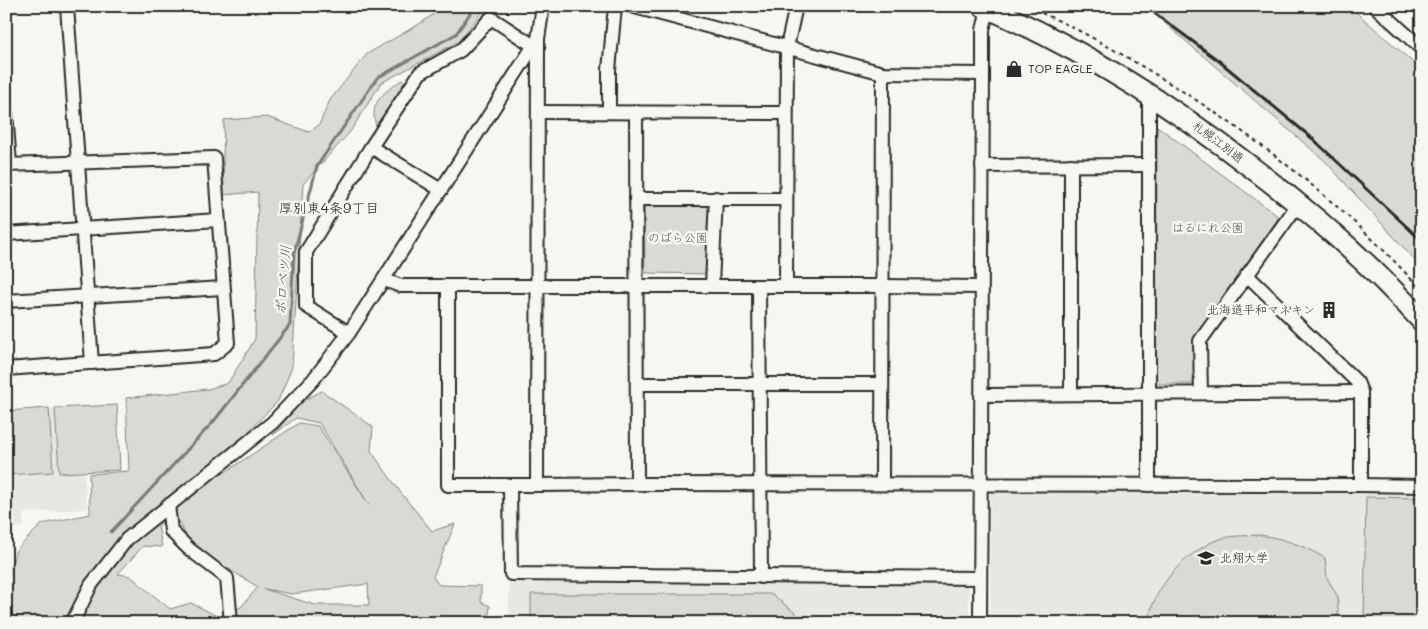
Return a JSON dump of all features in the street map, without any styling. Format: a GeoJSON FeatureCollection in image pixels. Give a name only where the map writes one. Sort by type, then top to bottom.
{"type":"FeatureCollection","features":[{"type":"Feature","properties":{"kind":"highway","name":"札幌江別通"},"geometry":{"type":"LineString","coordinates":[[985,7],[1089,60],[1149,94],[1201,128],[1299,203],[1354,251],[1422,320]]}},
{"type":"Feature","properties":{"kind":"street"},"geometry":{"type":"LineString","coordinates":[[67,6],[92,363]]}},
{"type":"Feature","properties":{"kind":"street"},"geometry":{"type":"LineString","coordinates":[[537,485],[536,286],[538,112],[536,43],[543,6]]}},
{"type":"Feature","properties":{"kind":"street"},"geometry":{"type":"LineString","coordinates":[[609,112],[609,70],[615,6]]}},
{"type":"Feature","properties":{"kind":"street"},"geometry":{"type":"LineString","coordinates":[[631,6],[883,73],[983,74]]}},
{"type":"Feature","properties":{"kind":"street"},"geometry":{"type":"LineString","coordinates":[[786,286],[786,47],[796,6]]}},
{"type":"Feature","properties":{"kind":"street"},"geometry":{"type":"LineString","coordinates":[[1375,6],[1422,49]]}},
{"type":"Feature","properties":{"kind":"street"},"geometry":{"type":"LineString","coordinates":[[980,623],[983,30],[985,7]]}},
{"type":"Feature","properties":{"kind":"street"},"geometry":{"type":"LineString","coordinates":[[349,333],[306,306],[306,252],[371,147],[420,73],[461,50],[491,18],[536,43]]}},
{"type":"Feature","properties":{"kind":"street"},"geometry":{"type":"LineString","coordinates":[[72,623],[91,585],[127,539],[272,422],[313,380],[349,333],[536,43]]}},
{"type":"Feature","properties":{"kind":"street"},"geometry":{"type":"LineString","coordinates":[[882,484],[883,73]]}},
{"type":"Feature","properties":{"kind":"street"},"geometry":{"type":"LineString","coordinates":[[1148,485],[1149,94]]}},
{"type":"Feature","properties":{"kind":"street"},"geometry":{"type":"LineString","coordinates":[[6,112],[8,164],[214,158],[228,343],[214,354],[6,369]]}},
{"type":"Feature","properties":{"kind":"street"},"geometry":{"type":"LineString","coordinates":[[538,112],[786,113]]}},
{"type":"Feature","properties":{"kind":"street"},"geometry":{"type":"LineString","coordinates":[[636,112],[638,384],[636,484]]}},
{"type":"Feature","properties":{"kind":"street"},"geometry":{"type":"LineString","coordinates":[[371,147],[441,190]]}},
{"type":"Feature","properties":{"kind":"street"},"geometry":{"type":"LineString","coordinates":[[1071,165],[1071,394]]}},
{"type":"Feature","properties":{"kind":"street"},"geometry":{"type":"LineString","coordinates":[[982,166],[1149,166]]}},
{"type":"Feature","properties":{"kind":"street"},"geometry":{"type":"LineString","coordinates":[[712,286],[716,198]]}},
{"type":"Feature","properties":{"kind":"street"},"geometry":{"type":"LineString","coordinates":[[636,199],[786,199]]}},
{"type":"Feature","properties":{"kind":"street"},"geometry":{"type":"LineString","coordinates":[[1201,393],[1200,341],[1299,203]]}},
{"type":"Feature","properties":{"kind":"street"},"geometry":{"type":"LineString","coordinates":[[6,234],[218,220]]}},
{"type":"Feature","properties":{"kind":"street"},"geometry":{"type":"LineString","coordinates":[[1247,275],[1357,382],[1361,392],[1362,485]]}},
{"type":"Feature","properties":{"kind":"street"},"geometry":{"type":"LineString","coordinates":[[384,280],[401,286],[882,286],[981,288]]}},
{"type":"Feature","properties":{"kind":"street"},"geometry":{"type":"LineString","coordinates":[[448,286],[448,485],[981,484],[1422,486]]}},
{"type":"Feature","properties":{"kind":"street"},"geometry":{"type":"LineString","coordinates":[[759,286],[761,577]]}},
{"type":"Feature","properties":{"kind":"street"},"geometry":{"type":"LineString","coordinates":[[6,301],[223,288]]}},
{"type":"Feature","properties":{"kind":"street"},"geometry":{"type":"LineString","coordinates":[[638,384],[882,384]]}},
{"type":"Feature","properties":{"kind":"street"},"geometry":{"type":"LineString","coordinates":[[981,395],[1361,392]]}},
{"type":"Feature","properties":{"kind":"street"},"geometry":{"type":"LineString","coordinates":[[510,486],[511,574],[980,578]]}},
{"type":"Feature","properties":{"kind":"street"},"geometry":{"type":"LineString","coordinates":[[168,505],[171,531],[189,549],[227,578],[231,623]]}},
{"type":"Feature","properties":{"kind":"shaded area"},"geometry":{"type":"Polygon","coordinates":[[[117,405],[120,470],[84,472],[87,509],[23,513],[24,526],[8,530],[9,623],[6,623],[6,411],[117,405]]]}},
{"type":"Feature","properties":{"kind":"shaded area","name":"北翔大学"},"geometry":{"type":"Polygon","coordinates":[[[990,490],[1412,491],[1422,493],[1422,623],[990,623],[990,490]]]}},
{"type":"Feature","properties":{"kind":"shaded area"},"geometry":{"type":"Polygon","coordinates":[[[509,583],[969,584],[969,623],[509,623],[509,583]]]}},
{"type":"Feature","properties":{"kind":"green space"},"geometry":{"type":"Polygon","coordinates":[[[445,6],[487,6],[458,42],[381,83],[350,132],[303,184],[292,367],[278,401],[239,441],[221,475],[299,423],[318,426],[369,505],[319,423],[296,418],[273,435],[302,401],[322,391],[373,427],[371,451],[401,493],[432,531],[455,524],[433,577],[439,585],[481,586],[481,602],[490,606],[488,623],[6,623],[6,582],[16,550],[42,524],[90,514],[89,474],[129,471],[126,398],[208,389],[228,383],[255,339],[258,192],[224,195],[224,120],[267,117],[309,132],[319,125],[330,100],[367,54],[421,23],[445,6]],[[175,514],[158,526],[162,547],[143,546],[118,574],[130,576],[170,609],[191,603],[219,617],[241,607],[258,587],[214,560],[186,536],[175,514]],[[368,584],[292,594],[264,589],[315,605],[369,605],[368,584]]]}},
{"type":"Feature","properties":{"kind":"green space"},"geometry":{"type":"Polygon","coordinates":[[[1145,6],[1349,6],[1416,65],[1422,71],[1422,268],[1325,161],[1145,6]]]}},
{"type":"Feature","properties":{"kind":"green space"},"geometry":{"type":"Polygon","coordinates":[[[402,80],[407,83],[378,130],[374,113],[375,106],[389,89],[402,80]]]}},
{"type":"Feature","properties":{"kind":"green space","name":"はるにれ公園"},"geometry":{"type":"Polygon","coordinates":[[[1157,126],[1279,217],[1196,335],[1198,384],[1156,384],[1157,126]]]}},
{"type":"Feature","properties":{"kind":"green space","name":"のばら公園"},"geometry":{"type":"Polygon","coordinates":[[[644,202],[712,202],[710,274],[645,273],[644,202]]]}},
{"type":"Feature","properties":{"kind":"green space"},"geometry":{"type":"Polygon","coordinates":[[[117,405],[120,470],[59,473],[55,408],[117,405]]]}},
{"type":"Feature","properties":{"kind":"green space"},"geometry":{"type":"Polygon","coordinates":[[[49,408],[53,472],[6,475],[6,411],[49,408]]]}},
{"type":"Feature","properties":{"kind":"green space"},"geometry":{"type":"Polygon","coordinates":[[[1366,497],[1422,498],[1422,623],[1364,623],[1366,497]]]}},
{"type":"Feature","properties":{"kind":"green space"},"geometry":{"type":"Polygon","coordinates":[[[1260,535],[1294,543],[1325,558],[1327,578],[1338,597],[1338,623],[1148,623],[1151,610],[1163,586],[1180,564],[1191,555],[1219,539],[1260,535]]]}},
{"type":"Feature","properties":{"kind":"green space"},"geometry":{"type":"Polygon","coordinates":[[[531,594],[772,594],[807,623],[531,623],[531,594]]]}},
{"type":"Feature","properties":{"kind":"waterway","name":"ポロベツ川"},"geometry":{"type":"LineString","coordinates":[[111,532],[214,421],[290,325],[294,253],[317,166],[377,78],[456,34],[475,6]]}},
{"type":"Feature","properties":{"kind":"railway"},"geometry":{"type":"LineString","coordinates":[[1145,6],[1219,61],[1313,139],[1422,241]]}},
{"type":"Feature","properties":{"kind":"place","name":"TOP EAGLE"},"geometry":{"type":"Point","coordinates":[1014,69]}},
{"type":"Feature","properties":{"kind":"place","name":"北海道平和マネキン"},"geometry":{"type":"Point","coordinates":[1329,310]}},
{"type":"Feature","properties":{"kind":"place","name":"北翔大学"},"geometry":{"type":"Point","coordinates":[1206,558]}},
{"type":"Feature","properties":{"kind":"district","name":"厚別東4条9丁目"},"geometry":{"type":"Point","coordinates":[329,208]}}]}
